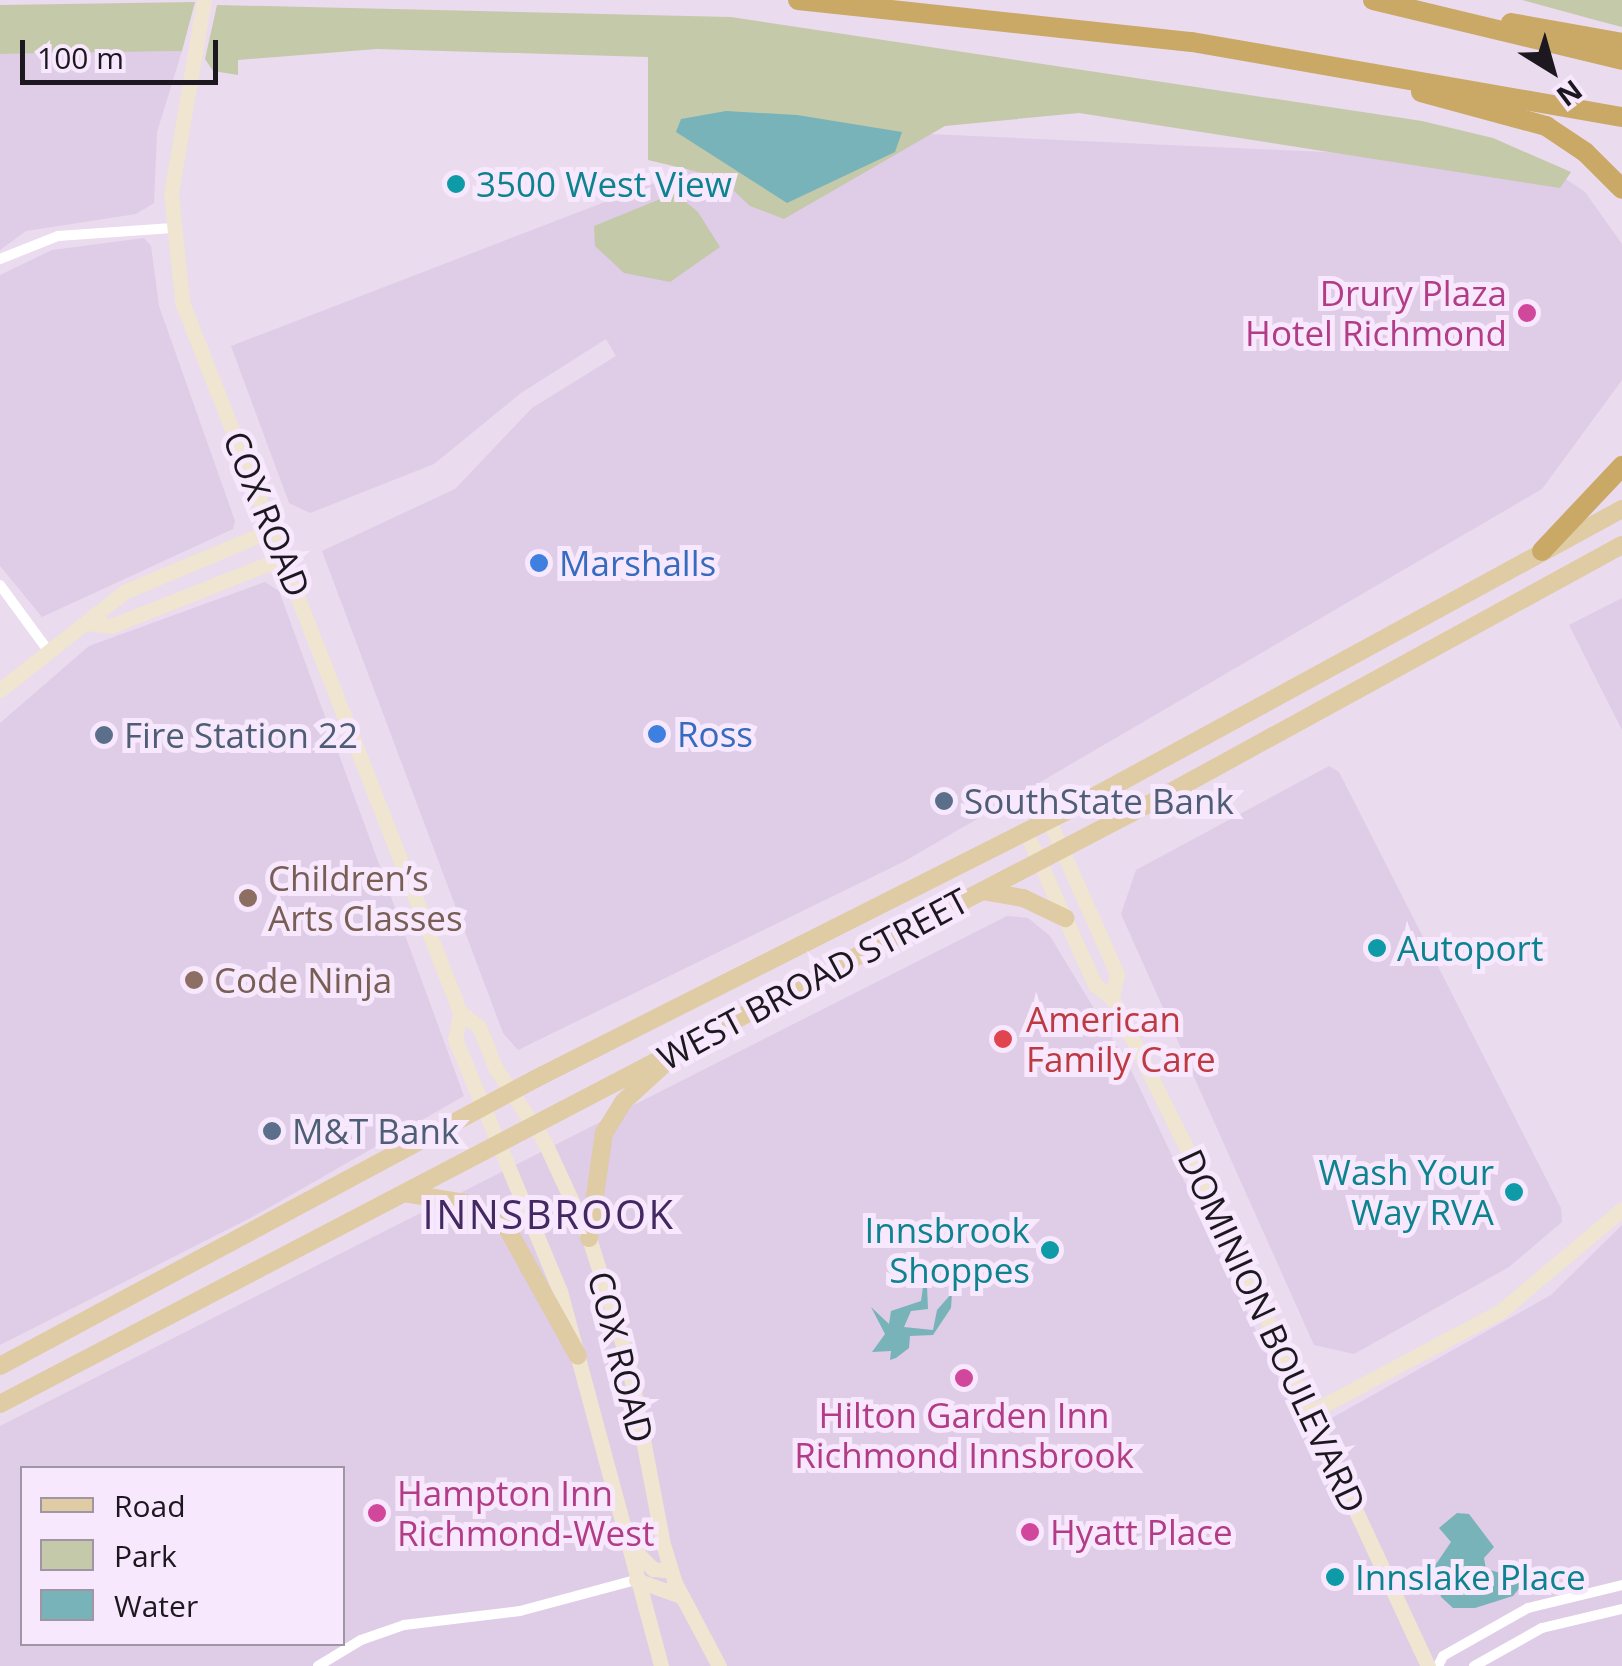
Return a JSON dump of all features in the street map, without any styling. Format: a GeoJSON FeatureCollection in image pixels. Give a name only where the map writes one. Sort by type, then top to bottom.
{"type":"FeatureCollection","features":[{"type":"Feature","properties":{"kind":"highway"},"geometry":{"type":"LineString","coordinates":[[798,0],[998,9],[1318,61],[1622,117]]}},
{"type":"Feature","properties":{"kind":"highway"},"geometry":{"type":"LineString","coordinates":[[1373,0],[1622,60]]}},
{"type":"Feature","properties":{"kind":"highway"},"geometry":{"type":"LineString","coordinates":[[1469,21],[1544,24],[1622,43]]}},
{"type":"Feature","properties":{"kind":"highway"},"geometry":{"type":"LineString","coordinates":[[1318,61],[1530,118],[1586,152],[1622,189]]}},
{"type":"Feature","properties":{"kind":"highway"},"geometry":{"type":"LineString","coordinates":[[1542,550],[1622,466]]}},
{"type":"Feature","properties":{"kind":"main road","name":"COX ROAD"},"geometry":{"type":"LineString","coordinates":[[204,0],[175,155],[173,228],[190,326],[286,557],[460,1012],[479,1027],[512,1092],[534,1124],[589,1238],[628,1361],[671,1571],[719,1666]]}},
{"type":"Feature","properties":{"kind":"main road","name":"WEST BROAD STREET"},"geometry":{"type":"LineString","coordinates":[[0,1366],[483,1107],[1050,820],[1622,510]]}},
{"type":"Feature","properties":{"kind":"main road"},"geometry":{"type":"LineString","coordinates":[[0,690],[47,649],[124,592],[274,530]]}},
{"type":"Feature","properties":{"kind":"main road","name":"WEST BROAD STREET"},"geometry":{"type":"LineString","coordinates":[[0,1404],[1061,850],[1622,545]]}},
{"type":"Feature","properties":{"kind":"main road"},"geometry":{"type":"LineString","coordinates":[[86,623],[111,626],[286,557]]}},
{"type":"Feature","properties":{"kind":"main road","name":"DOMINION BOULEVARD"},"geometry":{"type":"LineString","coordinates":[[1050,820],[1117,974],[1112,998]]}},
{"type":"Feature","properties":{"kind":"main road","name":"DOMINION BOULEVARD"},"geometry":{"type":"LineString","coordinates":[[1026,832],[1095,984],[1112,998],[1428,1666]]}},
{"type":"Feature","properties":{"kind":"main road"},"geometry":{"type":"LineString","coordinates":[[982,891],[1032,901],[1064,918]]}},
{"type":"Feature","properties":{"kind":"main road","name":"COX ROAD"},"geometry":{"type":"LineString","coordinates":[[460,1012],[455,1040],[553,1269],[660,1666]]}},
{"type":"Feature","properties":{"kind":"main road"},"geometry":{"type":"LineString","coordinates":[[589,1238],[598,1160],[611,1120],[678,1049]]}},
{"type":"Feature","properties":{"kind":"main road"},"geometry":{"type":"LineString","coordinates":[[404,1193],[466,1203],[507,1228],[578,1356]]}},
{"type":"Feature","properties":{"kind":"main road"},"geometry":{"type":"LineString","coordinates":[[1310,1412],[1501,1311],[1622,1209]]}},
{"type":"Feature","properties":{"kind":"main road"},"geometry":{"type":"LineString","coordinates":[[624,1540],[653,1569],[671,1571]]}},
{"type":"Feature","properties":{"kind":"main road"},"geometry":{"type":"LineString","coordinates":[[636,1580],[682,1596]]}},
{"type":"Feature","properties":{"kind":"street"},"geometry":{"type":"LineString","coordinates":[[0,259],[58,236],[173,228]]}},
{"type":"Feature","properties":{"kind":"street"},"geometry":{"type":"LineString","coordinates":[[0,585],[47,649]]}},
{"type":"Feature","properties":{"kind":"street"},"geometry":{"type":"LineString","coordinates":[[318,1666],[361,1640],[404,1625],[520,1611],[636,1580]]}},
{"type":"Feature","properties":{"kind":"street"},"geometry":{"type":"LineString","coordinates":[[1438,1666],[1443,1656],[1528,1608],[1622,1585]]}},
{"type":"Feature","properties":{"kind":"street"},"geometry":{"type":"LineString","coordinates":[[1474,1666],[1542,1628],[1622,1609]]}},
{"type":"Feature","properties":{"kind":"shaded area"},"geometry":{"type":"Polygon","coordinates":[[[182,51],[157,132],[154,203],[136,214],[26,231],[0,250],[0,54],[182,51]]]}},
{"type":"Feature","properties":{"kind":"shaded area"},"geometry":{"type":"Polygon","coordinates":[[[797,128],[1541,162],[1585,192],[1622,244],[1622,380],[1542,489],[905,861],[518,1050],[503,1033],[322,551],[455,489],[532,408],[616,356],[606,339],[521,393],[434,464],[310,513],[289,503],[231,346],[797,128]]]}},
{"type":"Feature","properties":{"kind":"shaded area"},"geometry":{"type":"Polygon","coordinates":[[[144,238],[151,246],[159,306],[235,521],[233,529],[42,617],[0,566],[0,275],[52,250],[144,238]]]}},
{"type":"Feature","properties":{"kind":"shaded area"},"geometry":{"type":"Polygon","coordinates":[[[265,582],[279,591],[464,1096],[256,1215],[0,1345],[0,723],[89,646],[265,582]]]}},
{"type":"Feature","properties":{"kind":"shaded area"},"geometry":{"type":"Polygon","coordinates":[[[1622,598],[1622,730],[1569,625],[1622,598]]]}},
{"type":"Feature","properties":{"kind":"shaded area"},"geometry":{"type":"Polygon","coordinates":[[[1329,766],[1339,772],[1561,1208],[1562,1222],[1509,1267],[1354,1354],[1314,1345],[1121,914],[1136,870],[1329,766]]]}},
{"type":"Feature","properties":{"kind":"shaded area"},"geometry":{"type":"Polygon","coordinates":[[[1007,916],[1028,918],[1050,936],[1130,1068],[1305,1433],[1551,1295],[1622,1225],[1622,1666],[0,1666],[0,1426],[1007,916]]]}},
{"type":"Feature","properties":{"kind":"green space"},"geometry":{"type":"Polygon","coordinates":[[[1522,0],[1622,0],[1622,27],[1599,21],[1522,0]]]}},
{"type":"Feature","properties":{"kind":"green space"},"geometry":{"type":"Polygon","coordinates":[[[195,2],[182,51],[0,54],[0,5],[195,2]]]}},
{"type":"Feature","properties":{"kind":"green space"},"geometry":{"type":"Polygon","coordinates":[[[217,5],[731,17],[1422,121],[1493,138],[1571,172],[1560,188],[1079,113],[945,126],[784,219],[750,206],[719,177],[648,160],[648,57],[377,49],[238,60],[238,75],[213,71],[205,59],[217,5]]]}},
{"type":"Feature","properties":{"kind":"green space"},"geometry":{"type":"Polygon","coordinates":[[[675,193],[698,212],[720,247],[670,282],[624,273],[595,246],[594,226],[675,193]]]}},
{"type":"Feature","properties":{"kind":"water"},"geometry":{"type":"Polygon","coordinates":[[[726,111],[797,115],[902,132],[895,152],[787,203],[676,132],[681,119],[726,111]]]}},
{"type":"Feature","properties":{"kind":"water"},"geometry":{"type":"Polygon","coordinates":[[[941,1279],[946,1288],[937,1282],[927,1286],[928,1309],[911,1311],[904,1327],[933,1330],[937,1310],[952,1293],[951,1308],[933,1335],[910,1336],[909,1348],[890,1360],[891,1351],[872,1352],[885,1334],[871,1307],[889,1324],[891,1311],[921,1301],[923,1287],[941,1279]]]}},
{"type":"Feature","properties":{"kind":"water"},"geometry":{"type":"Polygon","coordinates":[[[1457,1513],[1469,1514],[1494,1547],[1484,1558],[1486,1569],[1526,1580],[1513,1596],[1475,1608],[1453,1608],[1441,1597],[1434,1567],[1451,1542],[1439,1528],[1457,1513]]]}},
{"type":"Feature","properties":{"kind":"place","name":"3500 West View"},"geometry":{"type":"Point","coordinates":[456,184]}},
{"type":"Feature","properties":{"kind":"place","name":"Drury Plaza Hotel Richmond"},"geometry":{"type":"Point","coordinates":[1527,313]}},
{"type":"Feature","properties":{"kind":"place","name":"Marshalls"},"geometry":{"type":"Point","coordinates":[539,563]}},
{"type":"Feature","properties":{"kind":"place","name":"Ross"},"geometry":{"type":"Point","coordinates":[657,734]}},
{"type":"Feature","properties":{"kind":"place","name":"Fire Station 22"},"geometry":{"type":"Point","coordinates":[104,735]}},
{"type":"Feature","properties":{"kind":"place","name":"SouthState Bank"},"geometry":{"type":"Point","coordinates":[944,801]}},
{"type":"Feature","properties":{"kind":"place","name":"Children’s Arts Classes"},"geometry":{"type":"Point","coordinates":[248,898]}},
{"type":"Feature","properties":{"kind":"place","name":"Autoport"},"geometry":{"type":"Point","coordinates":[1377,948]}},
{"type":"Feature","properties":{"kind":"place","name":"Code Ninja"},"geometry":{"type":"Point","coordinates":[194,980]}},
{"type":"Feature","properties":{"kind":"place","name":"American Family Care"},"geometry":{"type":"Point","coordinates":[1003,1039]}},
{"type":"Feature","properties":{"kind":"place","name":"M&T Bank"},"geometry":{"type":"Point","coordinates":[272,1131]}},
{"type":"Feature","properties":{"kind":"place","name":"Wash Your Way RVA"},"geometry":{"type":"Point","coordinates":[1514,1192]}},
{"type":"Feature","properties":{"kind":"place","name":"Innsbrook Shoppes"},"geometry":{"type":"Point","coordinates":[1050,1250]}},
{"type":"Feature","properties":{"kind":"place","name":"Hilton Garden Inn Richmond Innsbrook"},"geometry":{"type":"Point","coordinates":[964,1378]}},
{"type":"Feature","properties":{"kind":"place","name":"Hampton Inn Richmond-West"},"geometry":{"type":"Point","coordinates":[377,1513]}},
{"type":"Feature","properties":{"kind":"place","name":"Hyatt Place"},"geometry":{"type":"Point","coordinates":[1030,1532]}},
{"type":"Feature","properties":{"kind":"place","name":"Innslake Place"},"geometry":{"type":"Point","coordinates":[1335,1577]}},
{"type":"Feature","properties":{"kind":"district","name":"INNSBROOK"},"geometry":{"type":"Point","coordinates":[549,1214]}}]}
